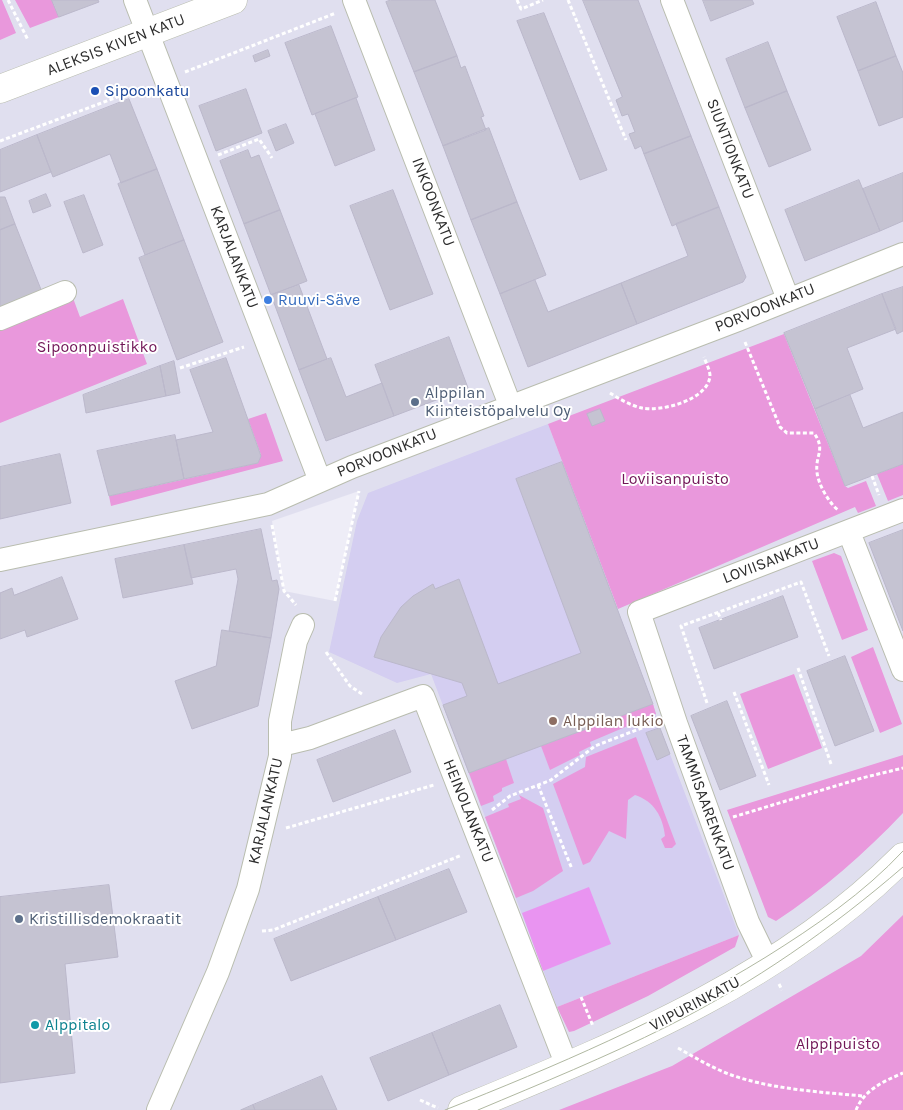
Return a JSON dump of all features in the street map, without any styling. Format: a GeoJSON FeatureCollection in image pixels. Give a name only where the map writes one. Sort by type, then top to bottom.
{"type":"FeatureCollection","features":[{"type":"Feature","properties":{"kind":"street","name":"KARJALANKATU"},"geometry":{"type":"LineString","coordinates":[[135,0],[149,32],[320,481]]}},
{"type":"Feature","properties":{"kind":"street","name":"ALEKSIS KIVEN KATU"},"geometry":{"type":"LineString","coordinates":[[0,89],[233,0]]}},
{"type":"Feature","properties":{"kind":"street","name":"INKOONKATU"},"geometry":{"type":"LineString","coordinates":[[354,0],[510,405]]}},
{"type":"Feature","properties":{"kind":"street","name":"SIUNTIONKATU"},"geometry":{"type":"LineString","coordinates":[[672,0],[788,299]]}},
{"type":"Feature","properties":{"kind":"street","name":"PORVOONKATU"},"geometry":{"type":"LineString","coordinates":[[0,560],[268,504],[352,467],[903,254]]}},
{"type":"Feature","properties":{"kind":"street"},"geometry":{"type":"LineString","coordinates":[[0,318],[66,292]]}},
{"type":"Feature","properties":{"kind":"street","name":"LOVIISANKATU"},"geometry":{"type":"LineString","coordinates":[[639,612],[903,510]]}},
{"type":"Feature","properties":{"kind":"street"},"geometry":{"type":"LineString","coordinates":[[849,532],[903,670]]}},
{"type":"Feature","properties":{"kind":"street","name":"TAMMISAARENKATU"},"geometry":{"type":"LineString","coordinates":[[639,612],[673,716],[748,922],[768,964]]}},
{"type":"Feature","properties":{"kind":"street","name":"KARJALANKATU"},"geometry":{"type":"LineString","coordinates":[[158,1110],[218,972],[248,889],[264,827],[281,745],[280,721],[296,641],[304,625]]}},
{"type":"Feature","properties":{"kind":"street","name":"HEINOLANKATU"},"geometry":{"type":"LineString","coordinates":[[281,745],[310,738],[422,696],[567,1066]]}},
{"type":"Feature","properties":{"kind":"street","name":"VIIPURINKATU"},"geometry":{"type":"LineString","coordinates":[[462,1110],[667,1021],[768,964],[848,907],[879,881],[903,857]]}},
{"type":"Feature","properties":{"kind":"path"},"geometry":{"type":"LineString","coordinates":[[8,0],[28,40]]}},
{"type":"Feature","properties":{"kind":"path"},"geometry":{"type":"LineString","coordinates":[[517,0],[521,9],[544,0]]}},
{"type":"Feature","properties":{"kind":"path"},"geometry":{"type":"LineString","coordinates":[[568,0],[626,140]]}},
{"type":"Feature","properties":{"kind":"path"},"geometry":{"type":"LineString","coordinates":[[199,163],[259,140],[272,158]]}},
{"type":"Feature","properties":{"kind":"path"},"geometry":{"type":"LineString","coordinates":[[180,368],[266,339]]}},
{"type":"Feature","properties":{"kind":"path"},"geometry":{"type":"LineString","coordinates":[[744,342],[780,427],[787,433],[814,433],[819,440],[821,447],[817,472],[832,505]]}},
{"type":"Feature","properties":{"kind":"path"},"geometry":{"type":"LineString","coordinates":[[610,393],[640,408],[663,408],[684,402],[702,392],[707,384],[710,375],[704,357]]}},
{"type":"Feature","properties":{"kind":"path"},"geometry":{"type":"LineString","coordinates":[[872,476],[880,498]]}},
{"type":"Feature","properties":{"kind":"path"},"geometry":{"type":"LineString","coordinates":[[335,601],[359,491]]}},
{"type":"Feature","properties":{"kind":"path"},"geometry":{"type":"LineString","coordinates":[[268,504],[284,591],[295,603],[304,625]]}},
{"type":"Feature","properties":{"kind":"path"},"geometry":{"type":"LineString","coordinates":[[707,703],[681,626],[801,582],[829,656]]}},
{"type":"Feature","properties":{"kind":"path"},"geometry":{"type":"LineString","coordinates":[[759,598],[761,604]]}},
{"type":"Feature","properties":{"kind":"path"},"geometry":{"type":"LineString","coordinates":[[718,613],[721,620]]}},
{"type":"Feature","properties":{"kind":"path"},"geometry":{"type":"LineString","coordinates":[[326,652],[350,686],[368,697]]}},
{"type":"Feature","properties":{"kind":"path"},"geometry":{"type":"LineString","coordinates":[[798,668],[832,764]]}},
{"type":"Feature","properties":{"kind":"path"},"geometry":{"type":"LineString","coordinates":[[734,692],[769,785]]}},
{"type":"Feature","properties":{"kind":"path"},"geometry":{"type":"LineString","coordinates":[[497,808],[510,796],[538,785],[569,768],[595,746],[673,716]]}},
{"type":"Feature","properties":{"kind":"path"},"geometry":{"type":"LineString","coordinates":[[712,822],[903,768]]}},
{"type":"Feature","properties":{"kind":"path"},"geometry":{"type":"LineString","coordinates":[[289,828],[442,783]]}},
{"type":"Feature","properties":{"kind":"path"},"geometry":{"type":"LineString","coordinates":[[538,785],[572,869]]}},
{"type":"Feature","properties":{"kind":"path"},"geometry":{"type":"LineString","coordinates":[[262,931],[273,930],[468,853]]}},
{"type":"Feature","properties":{"kind":"path"},"geometry":{"type":"LineString","coordinates":[[581,997],[594,1027]]}},
{"type":"Feature","properties":{"kind":"path"},"geometry":{"type":"LineString","coordinates":[[678,1048],[728,1074],[752,1081],[820,1092],[863,1096]]}},
{"type":"Feature","properties":{"kind":"path"},"geometry":{"type":"LineString","coordinates":[[856,1110],[863,1096],[885,1080],[903,1073]]}},
{"type":"Feature","properties":{"kind":"path"},"geometry":{"type":"LineString","coordinates":[[420,1100],[443,1110]]}},
{"type":"Feature","properties":{"kind":"shaded area","name":"Alppilan lukio"},"geometry":{"type":"Polygon","coordinates":[[[548,424],[653,704],[660,728],[739,935],[557,1007],[431,674],[397,683],[329,652],[357,521],[368,493],[548,424]]]}},
{"type":"Feature","properties":{"kind":"shaded area"},"geometry":{"type":"Polygon","coordinates":[[[359,491],[335,601],[284,591],[272,521],[359,491]]]}},
{"type":"Feature","properties":{"kind":"shaded area"},"geometry":{"type":"Polygon","coordinates":[[[589,887],[611,944],[543,971],[522,913],[589,887]]]}},
{"type":"Feature","properties":{"kind":"green space"},"geometry":{"type":"Polygon","coordinates":[[[0,0],[2,0],[16,33],[0,40],[0,0]]]}},
{"type":"Feature","properties":{"kind":"green space"},"geometry":{"type":"Polygon","coordinates":[[[15,0],[52,0],[59,17],[30,28],[15,0]]]}},
{"type":"Feature","properties":{"kind":"green space","name":"Sipoonpuistikko"},"geometry":{"type":"Polygon","coordinates":[[[73,298],[80,317],[123,299],[147,364],[0,423],[0,325],[73,298]]]}},
{"type":"Feature","properties":{"kind":"green space","name":"Loviisanpuisto"},"geometry":{"type":"Polygon","coordinates":[[[784,334],[845,486],[848,488],[866,481],[876,506],[858,513],[855,507],[618,609],[548,424],[784,334]]]}},
{"type":"Feature","properties":{"kind":"green space"},"geometry":{"type":"Polygon","coordinates":[[[266,413],[283,461],[111,506],[109,496],[258,463],[261,455],[248,419],[266,413]]]}},
{"type":"Feature","properties":{"kind":"green space"},"geometry":{"type":"Polygon","coordinates":[[[903,464],[903,495],[888,501],[877,474],[903,464]]]}},
{"type":"Feature","properties":{"kind":"green space"},"geometry":{"type":"Polygon","coordinates":[[[834,553],[841,556],[868,630],[842,640],[812,561],[834,553]]]}},
{"type":"Feature","properties":{"kind":"green space"},"geometry":{"type":"Polygon","coordinates":[[[873,647],[902,724],[880,733],[851,657],[873,647]]]}},
{"type":"Feature","properties":{"kind":"green space"},"geometry":{"type":"Polygon","coordinates":[[[794,674],[822,748],[768,769],[740,694],[794,674]]]}},
{"type":"Feature","properties":{"kind":"green space"},"geometry":{"type":"Polygon","coordinates":[[[653,704],[656,714],[590,742],[591,746],[579,752],[580,755],[550,770],[541,746],[653,704]]]}},
{"type":"Feature","properties":{"kind":"green space"},"geometry":{"type":"Polygon","coordinates":[[[636,737],[676,844],[672,848],[665,848],[661,839],[665,836],[660,816],[647,801],[635,795],[628,800],[626,839],[609,831],[590,862],[583,865],[553,784],[585,767],[586,757],[636,737]]]}},
{"type":"Feature","properties":{"kind":"green space"},"geometry":{"type":"Polygon","coordinates":[[[903,755],[903,813],[827,884],[776,921],[768,917],[727,810],[903,755]]]}},
{"type":"Feature","properties":{"kind":"green space"},"geometry":{"type":"Polygon","coordinates":[[[506,759],[514,783],[502,788],[502,791],[493,796],[494,801],[481,806],[469,773],[506,759]]]}},
{"type":"Feature","properties":{"kind":"green space"},"geometry":{"type":"Polygon","coordinates":[[[519,795],[543,808],[563,871],[533,891],[516,898],[485,817],[509,807],[508,804],[521,799],[519,795]]]}},
{"type":"Feature","properties":{"kind":"green space","name":"Alppipuisto"},"geometry":{"type":"Polygon","coordinates":[[[903,915],[903,1110],[559,1110],[672,1066],[861,956],[903,915]]]}},
{"type":"Feature","properties":{"kind":"green space"},"geometry":{"type":"Polygon","coordinates":[[[739,935],[735,947],[648,996],[569,1032],[557,1007],[739,935]]]}},
{"type":"Feature","properties":{"kind":"building"},"geometry":{"type":"Polygon","coordinates":[[[52,0],[98,0],[99,2],[59,17],[52,0]]]}},
{"type":"Feature","properties":{"kind":"building"},"geometry":{"type":"Polygon","coordinates":[[[391,0],[435,0],[457,56],[414,72],[386,2],[391,0]]]}},
{"type":"Feature","properties":{"kind":"building"},"geometry":{"type":"Polygon","coordinates":[[[583,0],[638,0],[691,136],[644,154],[641,146],[635,149],[629,134],[635,132],[628,114],[622,116],[616,100],[622,97],[583,0]]]}},
{"type":"Feature","properties":{"kind":"building"},"geometry":{"type":"Polygon","coordinates":[[[703,0],[752,0],[754,4],[711,21],[703,0]]]}},
{"type":"Feature","properties":{"kind":"building"},"geometry":{"type":"Polygon","coordinates":[[[876,2],[896,56],[858,71],[837,17],[876,2]]]}},
{"type":"Feature","properties":{"kind":"building"},"geometry":{"type":"Polygon","coordinates":[[[544,13],[607,170],[580,180],[517,21],[544,13]]]}},
{"type":"Feature","properties":{"kind":"building"},"geometry":{"type":"Polygon","coordinates":[[[331,26],[358,97],[312,115],[285,43],[331,26]]]}},
{"type":"Feature","properties":{"kind":"building"},"geometry":{"type":"Polygon","coordinates":[[[768,42],[787,91],[745,108],[726,59],[768,42]]]}},
{"type":"Feature","properties":{"kind":"building"},"geometry":{"type":"Polygon","coordinates":[[[268,50],[270,56],[255,62],[253,56],[268,50]]]}},
{"type":"Feature","properties":{"kind":"building"},"geometry":{"type":"Polygon","coordinates":[[[457,56],[461,68],[465,66],[484,116],[481,117],[486,130],[443,146],[414,72],[457,56]]]}},
{"type":"Feature","properties":{"kind":"building"},"geometry":{"type":"Polygon","coordinates":[[[896,56],[903,73],[903,117],[879,126],[858,71],[896,56]]]}},
{"type":"Feature","properties":{"kind":"building"},"geometry":{"type":"Polygon","coordinates":[[[246,89],[262,133],[216,151],[199,106],[246,89]]]}},
{"type":"Feature","properties":{"kind":"building"},"geometry":{"type":"Polygon","coordinates":[[[787,91],[811,150],[769,167],[745,108],[787,91]]]}},
{"type":"Feature","properties":{"kind":"building"},"geometry":{"type":"Polygon","coordinates":[[[356,98],[375,150],[335,166],[315,114],[356,98]]]}},
{"type":"Feature","properties":{"kind":"building"},"geometry":{"type":"Polygon","coordinates":[[[129,99],[157,169],[121,183],[110,154],[53,177],[37,135],[129,99]]]}},
{"type":"Feature","properties":{"kind":"building"},"geometry":{"type":"Polygon","coordinates":[[[286,124],[294,143],[276,151],[268,131],[286,124]]]}},
{"type":"Feature","properties":{"kind":"building"},"geometry":{"type":"Polygon","coordinates":[[[489,128],[517,202],[471,220],[443,146],[489,128]]]}},
{"type":"Feature","properties":{"kind":"building"},"geometry":{"type":"Polygon","coordinates":[[[37,135],[51,172],[0,192],[0,150],[37,135]]]}},
{"type":"Feature","properties":{"kind":"building"},"geometry":{"type":"Polygon","coordinates":[[[691,136],[719,207],[672,226],[644,154],[691,136]]]}},
{"type":"Feature","properties":{"kind":"building"},"geometry":{"type":"Polygon","coordinates":[[[248,150],[251,158],[259,155],[280,210],[244,224],[220,161],[248,150]]]}},
{"type":"Feature","properties":{"kind":"building"},"geometry":{"type":"Polygon","coordinates":[[[157,169],[184,240],[145,255],[118,184],[157,169]]]}},
{"type":"Feature","properties":{"kind":"building"},"geometry":{"type":"Polygon","coordinates":[[[903,173],[903,221],[880,231],[863,189],[903,173]]]}},
{"type":"Feature","properties":{"kind":"building"},"geometry":{"type":"Polygon","coordinates":[[[859,180],[880,231],[805,261],[785,210],[859,180]]]}},
{"type":"Feature","properties":{"kind":"building"},"geometry":{"type":"Polygon","coordinates":[[[393,190],[433,294],[390,310],[350,206],[393,190]]]}},
{"type":"Feature","properties":{"kind":"building"},"geometry":{"type":"Polygon","coordinates":[[[46,194],[51,206],[33,213],[29,201],[46,194]]]}},
{"type":"Feature","properties":{"kind":"building"},"geometry":{"type":"Polygon","coordinates":[[[84,195],[103,245],[83,253],[64,202],[84,195]]]}},
{"type":"Feature","properties":{"kind":"building"},"geometry":{"type":"Polygon","coordinates":[[[0,197],[5,197],[15,224],[0,230],[0,197]]]}},
{"type":"Feature","properties":{"kind":"building"},"geometry":{"type":"Polygon","coordinates":[[[517,202],[546,275],[500,294],[471,220],[517,202]]]}},
{"type":"Feature","properties":{"kind":"building"},"geometry":{"type":"Polygon","coordinates":[[[719,207],[746,277],[743,282],[637,324],[621,283],[688,256],[676,224],[719,207]]]}},
{"type":"Feature","properties":{"kind":"building"},"geometry":{"type":"Polygon","coordinates":[[[280,210],[307,281],[271,295],[244,224],[280,210]]]}},
{"type":"Feature","properties":{"kind":"building"},"geometry":{"type":"Polygon","coordinates":[[[15,224],[42,292],[0,308],[0,230],[15,224]]]}},
{"type":"Feature","properties":{"kind":"building"},"geometry":{"type":"Polygon","coordinates":[[[184,240],[223,342],[177,360],[139,258],[184,240]]]}},
{"type":"Feature","properties":{"kind":"building"},"geometry":{"type":"Polygon","coordinates":[[[535,280],[548,312],[621,283],[637,324],[528,367],[500,294],[535,280]]]}},
{"type":"Feature","properties":{"kind":"building"},"geometry":{"type":"Polygon","coordinates":[[[299,285],[327,359],[299,370],[271,295],[299,285]]]}},
{"type":"Feature","properties":{"kind":"building"},"geometry":{"type":"Polygon","coordinates":[[[903,287],[903,331],[897,334],[882,294],[903,287]]]}},
{"type":"Feature","properties":{"kind":"building"},"geometry":{"type":"Polygon","coordinates":[[[882,294],[896,329],[847,348],[863,389],[815,409],[784,333],[882,294]]]}},
{"type":"Feature","properties":{"kind":"building"},"geometry":{"type":"Polygon","coordinates":[[[449,337],[468,388],[394,416],[375,365],[449,337]]]}},
{"type":"Feature","properties":{"kind":"building"},"geometry":{"type":"Polygon","coordinates":[[[226,358],[261,456],[258,463],[184,479],[176,440],[213,432],[190,370],[226,358]]]}},
{"type":"Feature","properties":{"kind":"building"},"geometry":{"type":"Polygon","coordinates":[[[331,358],[346,397],[382,383],[394,416],[326,441],[299,370],[331,358]]]}},
{"type":"Feature","properties":{"kind":"building"},"geometry":{"type":"Polygon","coordinates":[[[174,361],[180,393],[166,396],[160,366],[174,361]]]}},
{"type":"Feature","properties":{"kind":"building"},"geometry":{"type":"Polygon","coordinates":[[[160,366],[166,396],[86,413],[83,395],[160,366]]]}},
{"type":"Feature","properties":{"kind":"building"},"geometry":{"type":"Polygon","coordinates":[[[850,395],[863,428],[903,412],[903,464],[845,486],[815,409],[850,395]]]}},
{"type":"Feature","properties":{"kind":"building"},"geometry":{"type":"Polygon","coordinates":[[[600,409],[605,421],[592,426],[587,414],[600,409]]]}},
{"type":"Feature","properties":{"kind":"building"},"geometry":{"type":"Polygon","coordinates":[[[175,435],[184,479],[109,496],[97,451],[175,435]]]}},
{"type":"Feature","properties":{"kind":"building"},"geometry":{"type":"Polygon","coordinates":[[[60,454],[71,503],[0,519],[0,467],[60,454]]]}},
{"type":"Feature","properties":{"kind":"building"},"geometry":{"type":"Polygon","coordinates":[[[562,462],[653,704],[469,773],[443,705],[467,696],[462,683],[374,657],[381,637],[401,607],[413,596],[433,584],[435,589],[459,579],[498,684],[581,653],[516,479],[562,462]]]}},
{"type":"Feature","properties":{"kind":"building"},"geometry":{"type":"Polygon","coordinates":[[[261,529],[272,581],[277,580],[279,589],[271,638],[229,631],[238,579],[236,569],[191,578],[184,545],[261,529]]]}},
{"type":"Feature","properties":{"kind":"building"},"geometry":{"type":"Polygon","coordinates":[[[903,530],[903,631],[869,543],[903,530]]]}},
{"type":"Feature","properties":{"kind":"building"},"geometry":{"type":"Polygon","coordinates":[[[184,545],[193,584],[123,598],[115,559],[184,545]]]}},
{"type":"Feature","properties":{"kind":"building"},"geometry":{"type":"Polygon","coordinates":[[[62,577],[78,619],[27,637],[25,630],[0,639],[0,593],[12,588],[14,595],[62,577]]]}},
{"type":"Feature","properties":{"kind":"building"},"geometry":{"type":"Polygon","coordinates":[[[783,596],[798,637],[714,669],[699,628],[783,596]]]}},
{"type":"Feature","properties":{"kind":"building"},"geometry":{"type":"Polygon","coordinates":[[[222,630],[271,638],[258,706],[192,729],[175,681],[216,666],[222,630]]]}},
{"type":"Feature","properties":{"kind":"building"},"geometry":{"type":"Polygon","coordinates":[[[845,656],[874,731],[835,746],[807,671],[845,656]]]}},
{"type":"Feature","properties":{"kind":"building"},"geometry":{"type":"Polygon","coordinates":[[[727,701],[756,776],[720,790],[691,716],[727,701]]]}},
{"type":"Feature","properties":{"kind":"building"},"geometry":{"type":"Polygon","coordinates":[[[660,728],[670,754],[657,760],[646,733],[660,728]]]}},
{"type":"Feature","properties":{"kind":"building"},"geometry":{"type":"Polygon","coordinates":[[[395,730],[411,772],[333,802],[317,760],[395,730]]]}},
{"type":"Feature","properties":{"kind":"building"},"geometry":{"type":"Polygon","coordinates":[[[449,869],[467,912],[396,940],[378,897],[449,869]]]}},
{"type":"Feature","properties":{"kind":"building","name":"Alppitalo"},"geometry":{"type":"Polygon","coordinates":[[[109,885],[118,957],[65,964],[75,1073],[0,1083],[0,897],[109,885]]]}},
{"type":"Feature","properties":{"kind":"building"},"geometry":{"type":"Polygon","coordinates":[[[378,897],[396,940],[291,981],[274,939],[378,897]]]}},
{"type":"Feature","properties":{"kind":"building"},"geometry":{"type":"Polygon","coordinates":[[[500,1005],[517,1047],[449,1075],[432,1033],[500,1005]]]}},
{"type":"Feature","properties":{"kind":"building"},"geometry":{"type":"Polygon","coordinates":[[[432,1033],[449,1075],[388,1101],[370,1058],[432,1033]]]}},
{"type":"Feature","properties":{"kind":"building"},"geometry":{"type":"Polygon","coordinates":[[[322,1076],[337,1110],[255,1110],[253,1105],[322,1076]]]}},
{"type":"Feature","properties":{"kind":"building"},"geometry":{"type":"Polygon","coordinates":[[[253,1105],[255,1110],[241,1110],[253,1105]]]}},
{"type":"Feature","properties":{"kind":"tram line"},"geometry":{"type":"LineString","coordinates":[[445,1110],[609,1041],[727,980],[784,946],[838,909],[872,881],[903,851]]}},
{"type":"Feature","properties":{"kind":"tram line"},"geometry":{"type":"LineString","coordinates":[[478,1110],[574,1070],[668,1026],[731,992],[820,933],[903,867]]}},
{"type":"Feature","properties":{"kind":"place","name":"Sipoonkatu"},"geometry":{"type":"Point","coordinates":[95,91]}},
{"type":"Feature","properties":{"kind":"place","name":"Ruuvi-Säve"},"geometry":{"type":"Point","coordinates":[268,300]}},
{"type":"Feature","properties":{"kind":"place","name":"Alppilan Kiinteistöpalvelu Oy"},"geometry":{"type":"Point","coordinates":[415,402]}},
{"type":"Feature","properties":{"kind":"place","name":"Alppilan lukio"},"geometry":{"type":"Point","coordinates":[553,721]}},
{"type":"Feature","properties":{"kind":"place","name":"Kristillisdemokraatit"},"geometry":{"type":"Point","coordinates":[19,919]}},
{"type":"Feature","properties":{"kind":"place","name":"Alppitalo"},"geometry":{"type":"Point","coordinates":[35,1025]}}]}
